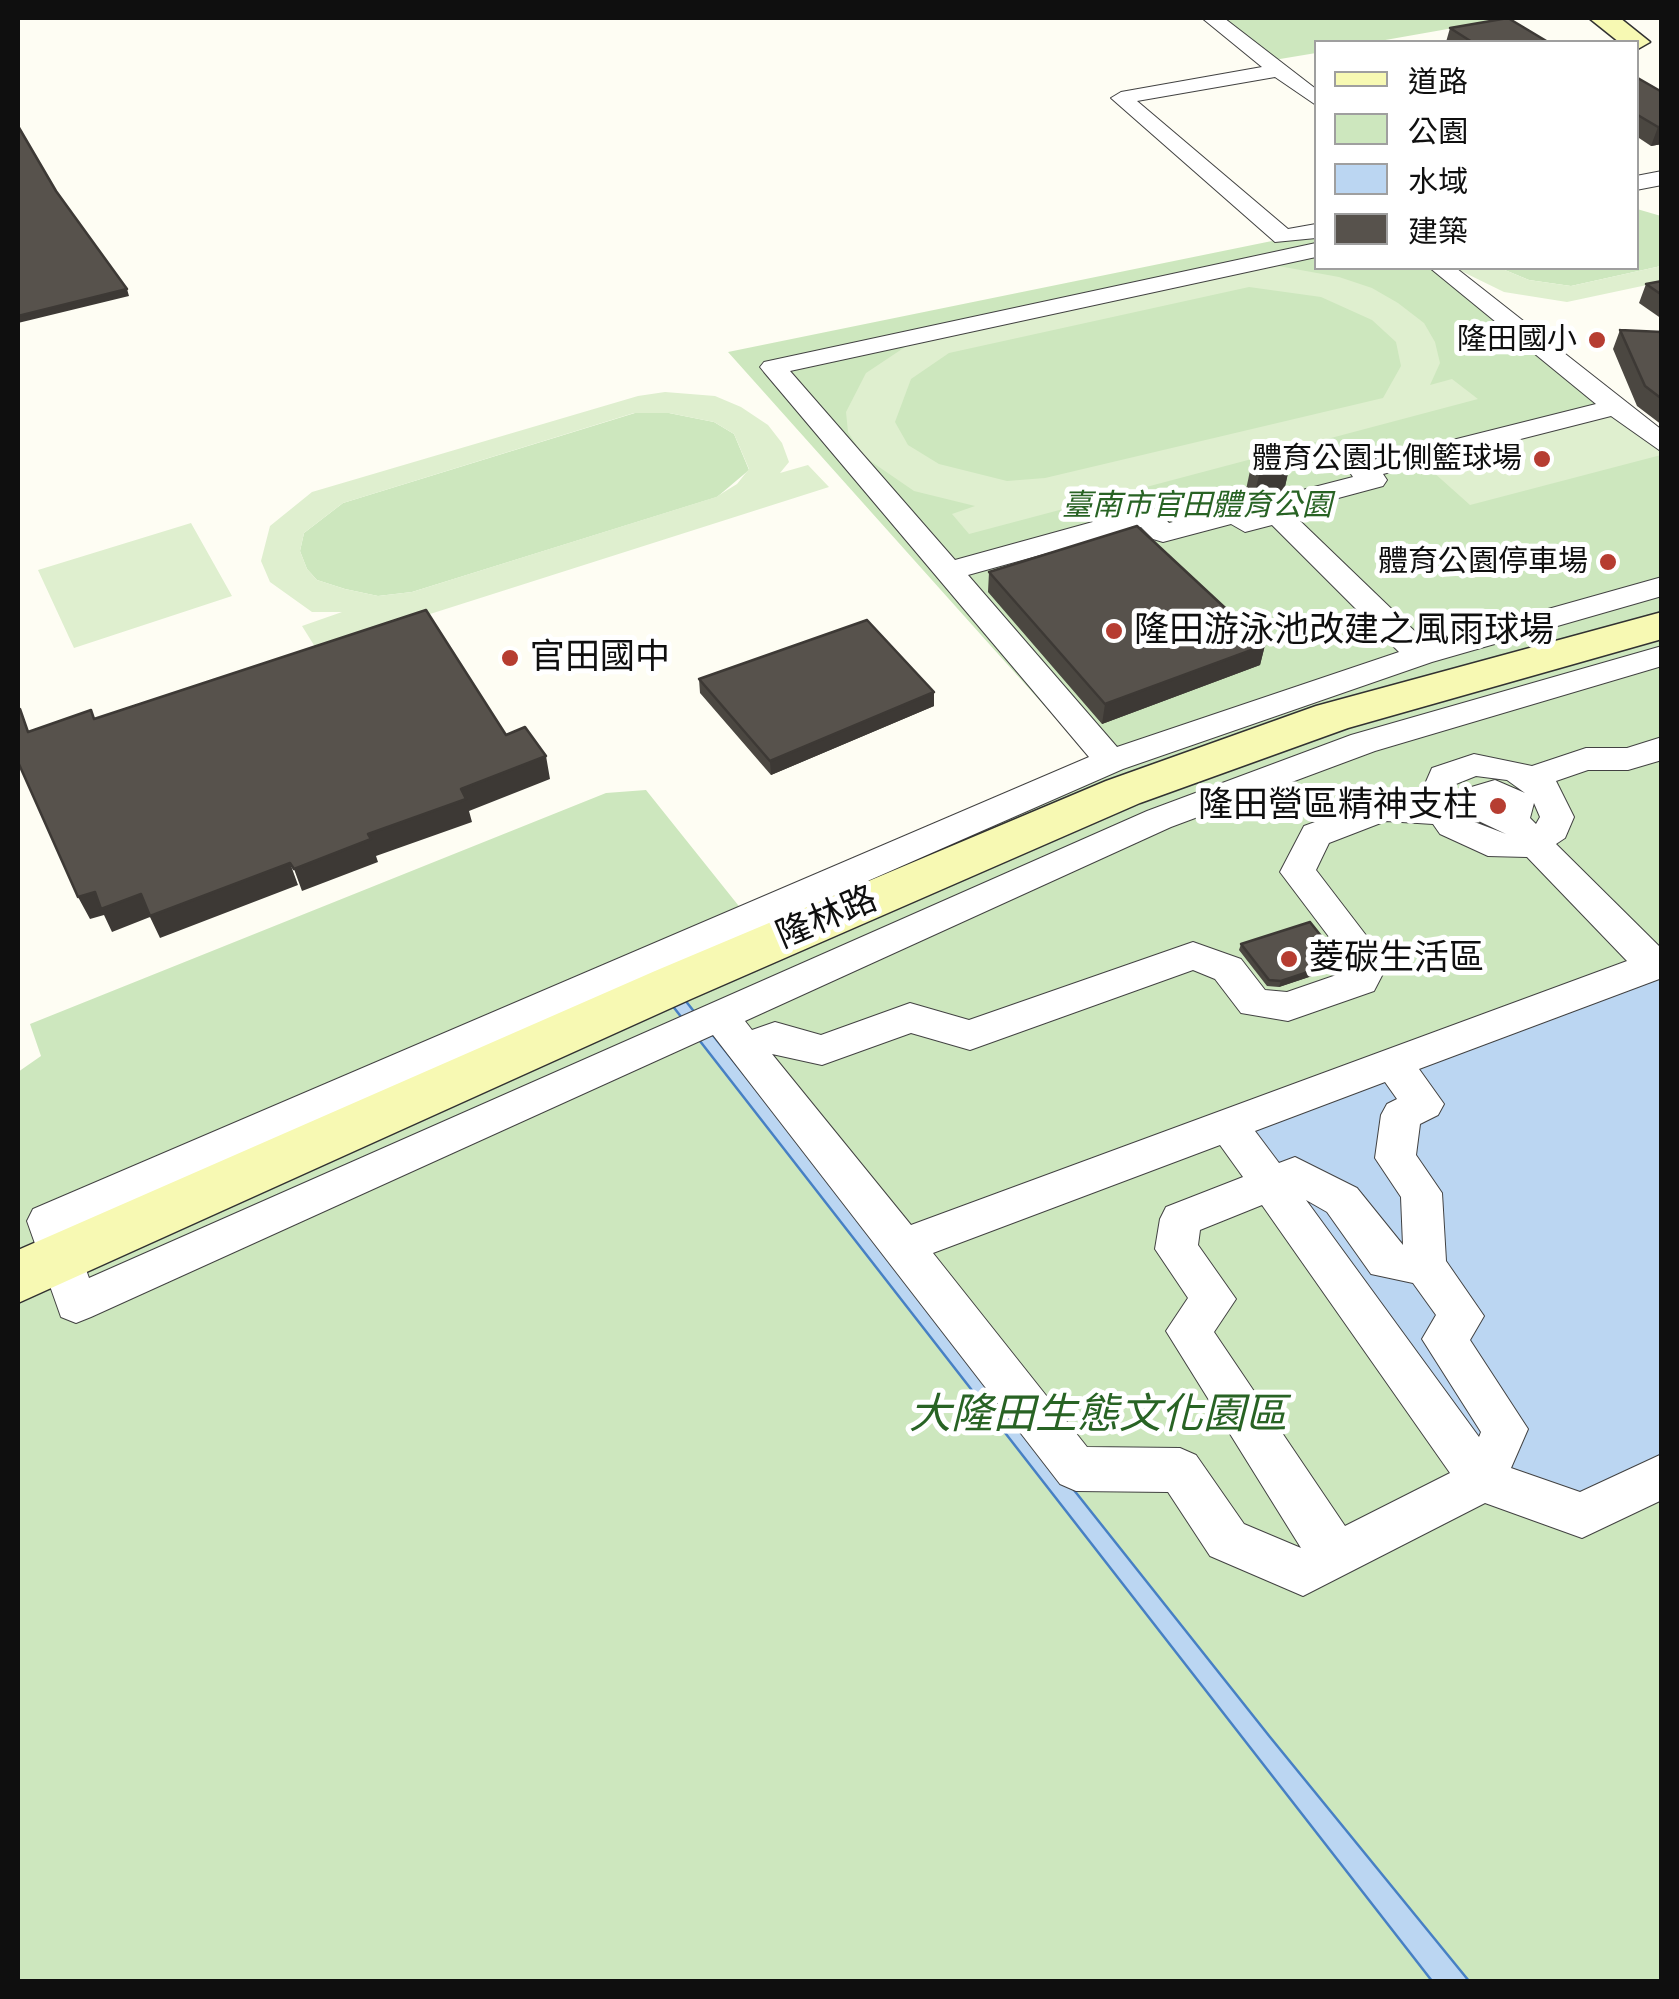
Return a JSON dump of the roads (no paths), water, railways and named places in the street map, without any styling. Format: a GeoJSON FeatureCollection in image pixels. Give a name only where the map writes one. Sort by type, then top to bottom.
{"type":"FeatureCollection","features":[{"type":"Feature","properties":{"kind":"street"},"geometry":{"type":"LineString","coordinates":[[1212,18],[1314,98]]}},
{"type":"Feature","properties":{"kind":"street"},"geometry":{"type":"LineString","coordinates":[[1603,18],[1632,40]]}},
{"type":"Feature","properties":{"kind":"street"},"geometry":{"type":"LineString","coordinates":[[1639,45],[1662,62]]}},
{"type":"Feature","properties":{"kind":"street"},"geometry":{"type":"LineString","coordinates":[[1280,70],[1120,98],[1284,237],[1314,230]]}},
{"type":"Feature","properties":{"kind":"street"},"geometry":{"type":"LineString","coordinates":[[1111,761],[773,367],[1314,250]]}},
{"type":"Feature","properties":{"kind":"street"},"geometry":{"type":"LineString","coordinates":[[1444,270],[1662,444]]}},
{"type":"Feature","properties":{"kind":"street"},"geometry":{"type":"LineString","coordinates":[[1363,471],[1615,407]]}},
{"type":"Feature","properties":{"kind":"street"},"geometry":{"type":"LineString","coordinates":[[947,572],[1147,516],[1355,463],[1373,480],[1296,500],[1304,506],[1245,523],[1237,514],[1162,533],[1147,516]]}},
{"type":"Feature","properties":{"kind":"street"},"geometry":{"type":"LineString","coordinates":[[1277,514],[1421,655]]}},
{"type":"Feature","properties":{"kind":"street"},"geometry":{"type":"LineString","coordinates":[[1662,586],[1421,655],[1111,761],[48,1221],[40,1267],[76,1304],[1159,819],[1363,744],[1662,656]]}},
{"type":"Feature","properties":{"kind":"street","name":"隆林路"},"geometry":{"type":"LineString","coordinates":[[40,1267],[673,985],[1123,792],[1332,717],[1662,625]]}},
{"type":"Feature","properties":{"kind":"street"},"geometry":{"type":"LineString","coordinates":[[903,1246],[1658,965],[1448,754],[1454,738],[1492,725],[1474,709]]}},
{"type":"Feature","properties":{"kind":"street"},"geometry":{"type":"LineString","coordinates":[[1531,778],[1586,759],[1628,759],[1661,749]]}},
{"type":"Feature","properties":{"kind":"street"},"geometry":{"type":"LineString","coordinates":[[1494,765],[1531,778],[1554,803],[1557,816],[1553,829],[1510,818],[1488,844],[1452,826],[1441,813],[1437,787],[1444,776],[1461,768],[1494,765]]}},
{"type":"Feature","properties":{"kind":"street"},"geometry":{"type":"LineString","coordinates":[[747,1048],[775,1036],[822,1050],[910,1018],[970,1035],[1193,956],[1228,969],[1254,1003],[1288,1007],[1361,981],[1370,964],[1298,872],[1316,835],[1384,809],[1441,813]]}},
{"type":"Feature","properties":{"kind":"street"},"geometry":{"type":"LineString","coordinates":[[720,1016],[1076,1469],[1180,1470],[1228,1540],[1304,1572],[1483,1480],[1505,1429],[1444,1339],[1462,1316],[1425,1266],[1421,1193],[1394,1158],[1401,1114],[1424,1104],[1391,1062]]}},
{"type":"Feature","properties":{"kind":"street"},"geometry":{"type":"LineString","coordinates":[[1228,1123],[1483,1480],[1582,1516],[1662,1476]]}},
{"type":"Feature","properties":{"kind":"street"},"geometry":{"type":"LineString","coordinates":[[1337,1555],[1188,1331],[1214,1300],[1176,1249],[1181,1219],[1296,1174],[1342,1200],[1386,1261],[1425,1266]]}},
{"type":"Feature","properties":{"kind":"water"},"geometry":{"type":"Polygon","coordinates":[[[1661,963],[1661,1476],[1582,1515],[1483,1480],[1227,1123],[1661,963]]]}},
{"type":"Feature","properties":{"kind":"water"},"geometry":{"type":"Polygon","coordinates":[[[673,985],[1270,1737],[1469,1981],[1432,1981],[661,991],[673,985]]]}},
{"type":"Feature","properties":{"kind":"place","name":"隆田國小"},"geometry":{"type":"Point","coordinates":[1597,340]}},
{"type":"Feature","properties":{"kind":"place","name":"體育公園北側籃球場"},"geometry":{"type":"Point","coordinates":[1542,459]}},
{"type":"Feature","properties":{"kind":"place","name":"體育公園停車場"},"geometry":{"type":"Point","coordinates":[1608,562]}},
{"type":"Feature","properties":{"kind":"place","name":"隆田游泳池改建之風雨球場"},"geometry":{"type":"Point","coordinates":[1114,631]}},
{"type":"Feature","properties":{"kind":"place","name":"官田國中"},"geometry":{"type":"Point","coordinates":[510,658]}},
{"type":"Feature","properties":{"kind":"place","name":"隆田營區精神支柱"},"geometry":{"type":"Point","coordinates":[1498,806]}},
{"type":"Feature","properties":{"kind":"place","name":"菱碳生活區"},"geometry":{"type":"Point","coordinates":[1289,959]}},
{"type":"Feature","properties":{"kind":"park label","name":"臺南市官田體育公園"},"geometry":{"type":"Point","coordinates":[1197,506]}},
{"type":"Feature","properties":{"kind":"park label","name":"大隆田生態文化園區"},"geometry":{"type":"Point","coordinates":[1098,1416]}}]}
